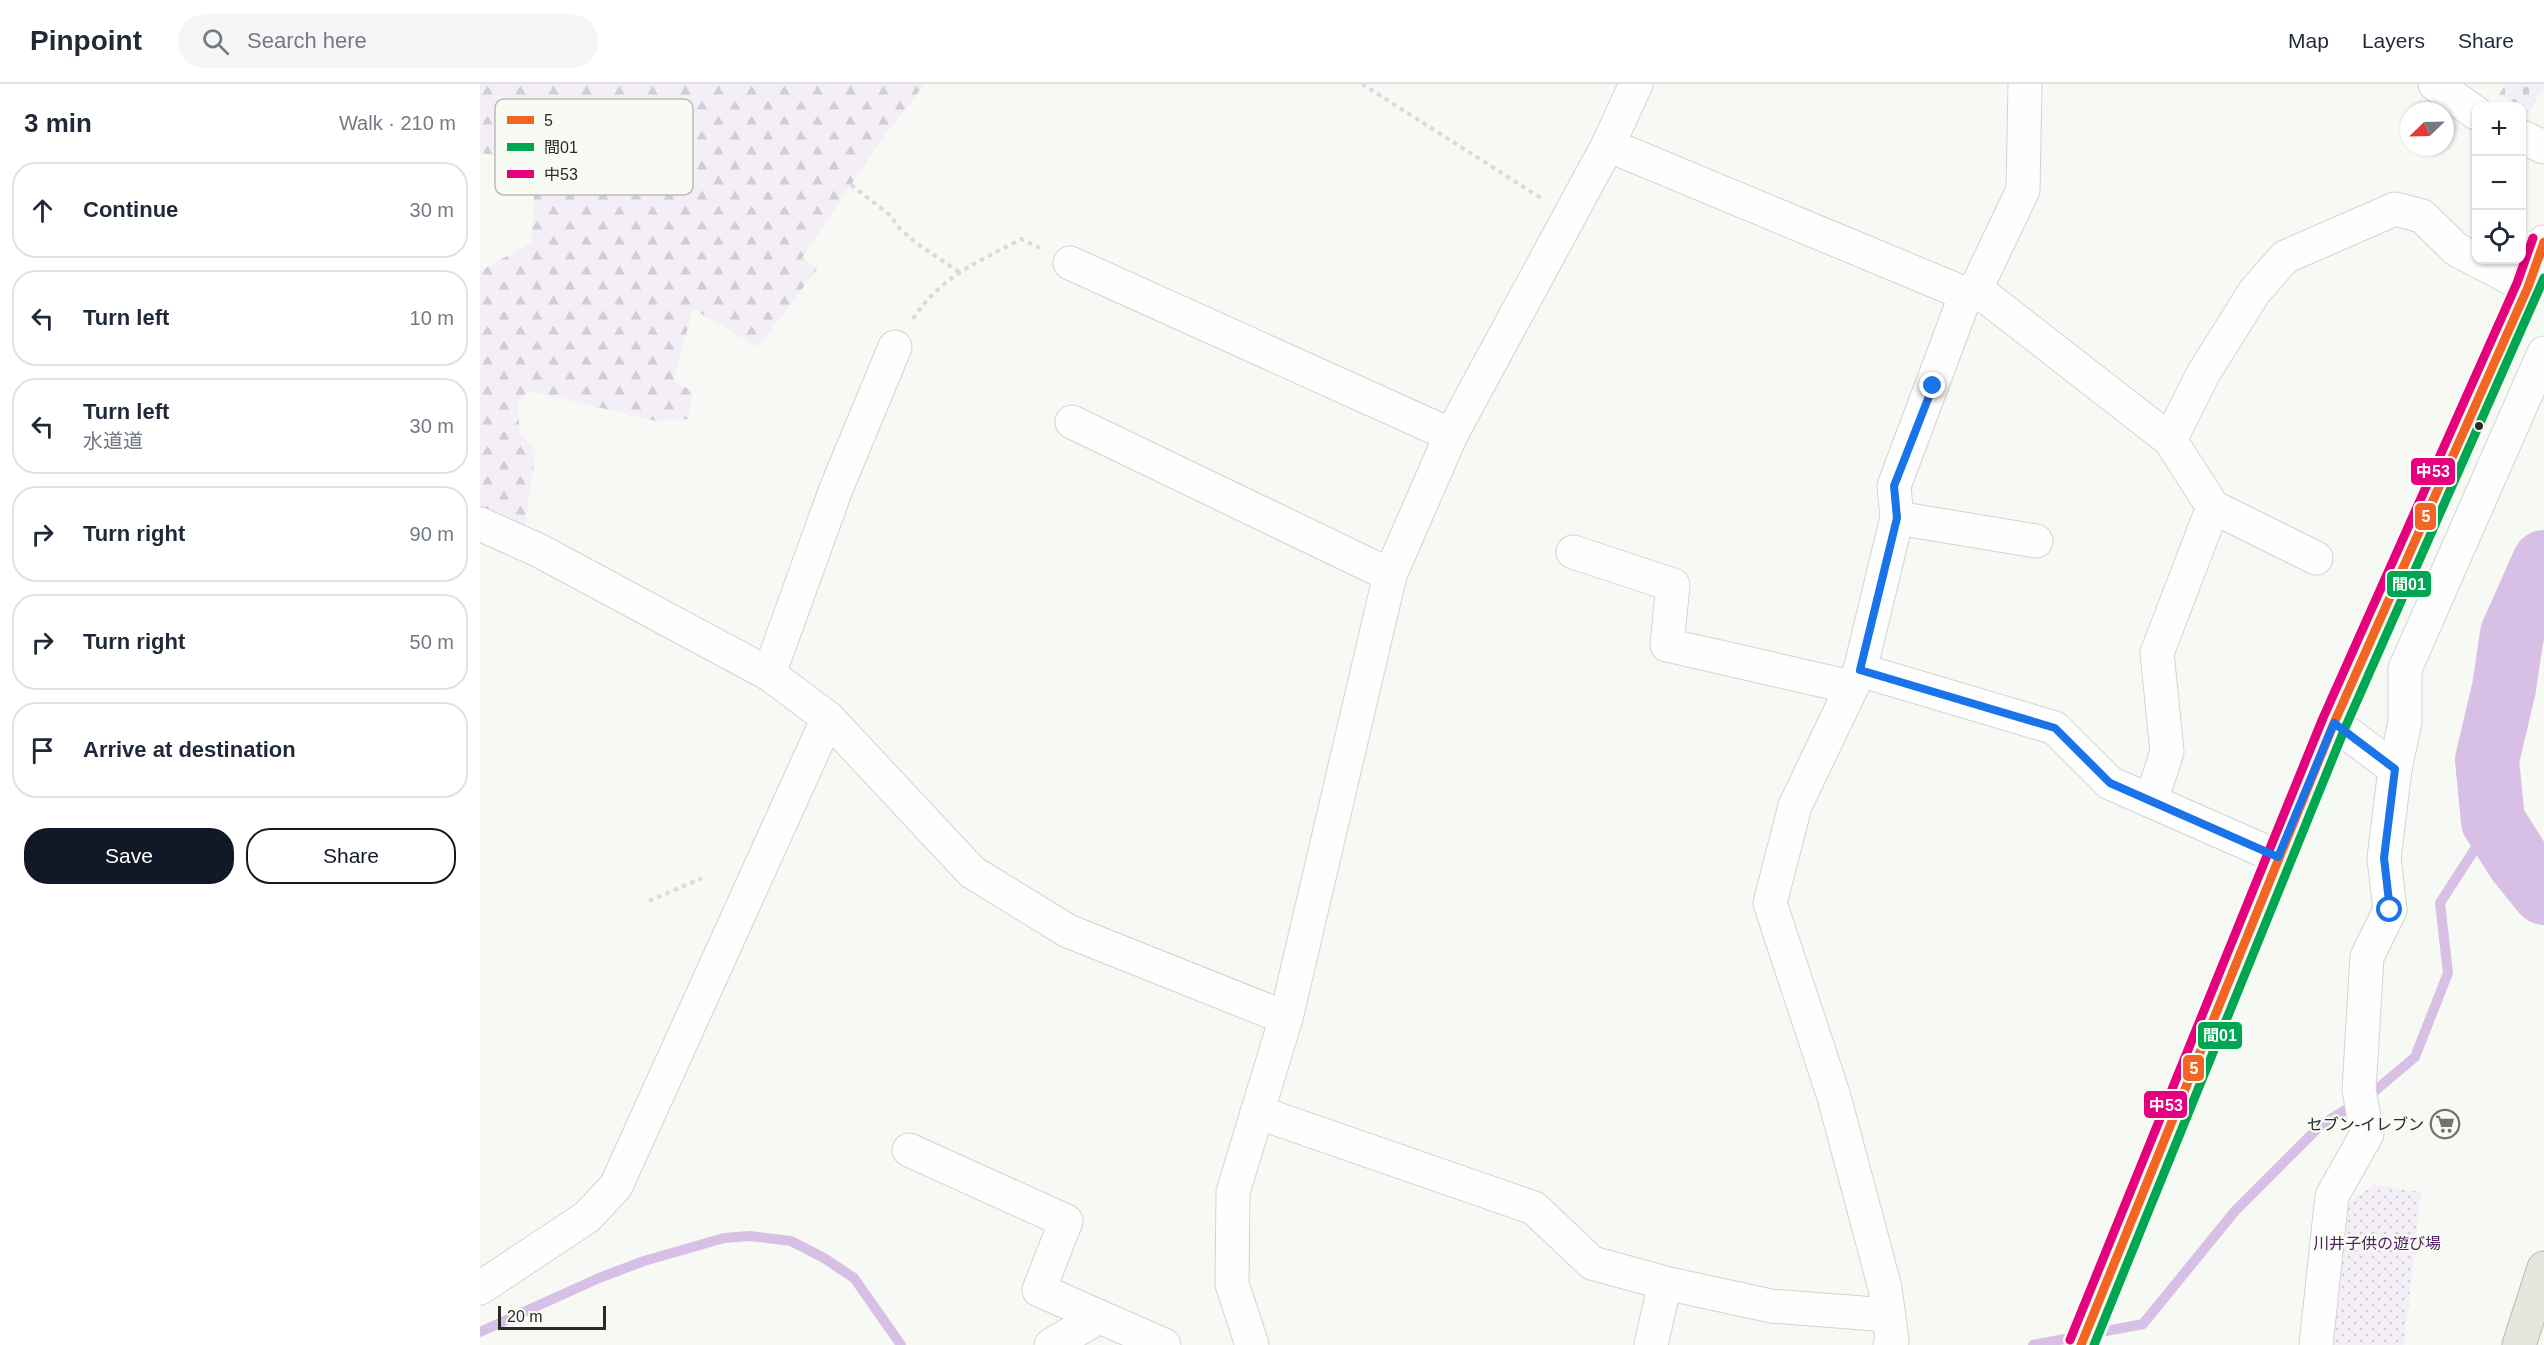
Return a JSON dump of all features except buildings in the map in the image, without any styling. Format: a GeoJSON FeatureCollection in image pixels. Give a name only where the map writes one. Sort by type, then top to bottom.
{"type":"FeatureCollection","features":[{"type":"Feature","properties":{"kind":"highway"},"geometry":{"type":"LineString","coordinates":[[2519,1345],[2544,1268]]}},
{"type":"Feature","properties":{"kind":"street"},"geometry":{"type":"LineString","coordinates":[[1252,1345],[1232,1284],[1233,1192],[1286,1018],[1390,575],[1451,435],[1608,144],[1636,84]]}},
{"type":"Feature","properties":{"kind":"street"},"geometry":{"type":"LineString","coordinates":[[1257,1112],[1534,1208],[1592,1263],[1665,1283],[1889,1330],[1885,1288],[1834,1097],[1770,903],[1795,806],[1856,678],[1897,518],[1894,486],[1970,295],[2024,190],[2025,84]]}},
{"type":"Feature","properties":{"kind":"street"},"geometry":{"type":"LineString","coordinates":[[2435,84],[2472,110]]}},
{"type":"Feature","properties":{"kind":"street"},"geometry":{"type":"LineString","coordinates":[[2526,139],[2544,147]]}},
{"type":"Feature","properties":{"kind":"street"},"geometry":{"type":"LineString","coordinates":[[1608,144],[1970,295],[1985,296],[2170,440],[2213,507],[2316,558]]}},
{"type":"Feature","properties":{"kind":"street"},"geometry":{"type":"LineString","coordinates":[[2170,440],[2203,374],[2255,291],[2285,257],[2395,209],[2422,216],[2457,250],[2528,287]]}},
{"type":"Feature","properties":{"kind":"street"},"geometry":{"type":"LineString","coordinates":[[2081,1345],[2334,723],[2528,287],[2544,242]]}},
{"type":"Feature","properties":{"kind":"street"},"geometry":{"type":"LineString","coordinates":[[1070,263],[1451,435]]}},
{"type":"Feature","properties":{"kind":"street"},"geometry":{"type":"LineString","coordinates":[[770,674],[836,489],[895,347]]}},
{"type":"Feature","properties":{"kind":"street"},"geometry":{"type":"LineString","coordinates":[[2316,1345],[2332,1196],[2367,1134],[2359,1090],[2367,957],[2390,910],[2384,858],[2395,769],[2405,722],[2405,669],[2544,353]]}},
{"type":"Feature","properties":{"kind":"street"},"geometry":{"type":"LineString","coordinates":[[1072,422],[1390,575]]}},
{"type":"Feature","properties":{"kind":"street"},"geometry":{"type":"LineString","coordinates":[[2151,801],[2167,752],[2157,653],[2213,507]]}},
{"type":"Feature","properties":{"kind":"street"},"geometry":{"type":"LineString","coordinates":[[1897,518],[2036,541]]}},
{"type":"Feature","properties":{"kind":"street"},"geometry":{"type":"LineString","coordinates":[[480,524],[538,550],[770,674],[828,718],[972,872],[1068,931],[1286,1018]]}},
{"type":"Feature","properties":{"kind":"street"},"geometry":{"type":"LineString","coordinates":[[1573,552],[1673,585],[1667,645],[1856,678],[2055,728],[2110,783],[2278,857]]}},
{"type":"Feature","properties":{"kind":"street"},"geometry":{"type":"LineString","coordinates":[[480,1288],[587,1217],[616,1186],[828,718]]}},
{"type":"Feature","properties":{"kind":"street"},"geometry":{"type":"LineString","coordinates":[[2334,723],[2395,769]]}},
{"type":"Feature","properties":{"kind":"street"},"geometry":{"type":"LineString","coordinates":[[909,1150],[1066,1221],[1039,1290],[1164,1345]]}},
{"type":"Feature","properties":{"kind":"street"},"geometry":{"type":"LineString","coordinates":[[1651,1345],[1665,1283]]}},
{"type":"Feature","properties":{"kind":"street"},"geometry":{"type":"LineString","coordinates":[[1051,1345],[1099,1317]]}},
{"type":"Feature","properties":{"kind":"path"},"geometry":{"type":"LineString","coordinates":[[1362,84],[1570,216]]}},
{"type":"Feature","properties":{"kind":"path"},"geometry":{"type":"LineString","coordinates":[[851,185],[890,215],[900,229],[919,245],[959,273]]}},
{"type":"Feature","properties":{"kind":"path"},"geometry":{"type":"LineString","coordinates":[[895,347],[924,302],[945,281],[1021,239],[1031,243]]}},
{"type":"Feature","properties":{"kind":"path"},"geometry":{"type":"LineString","coordinates":[[649,901],[702,878]]}},
{"type":"Feature","properties":{"kind":"green space"},"geometry":{"type":"Polygon","coordinates":[[[480,84],[925,84],[879,143],[802,258],[817,269],[758,347],[693,309],[673,381],[693,391],[688,419],[656,421],[530,391],[517,403],[520,433],[536,452],[524,531],[480,514],[480,271],[531,243],[532,195],[693,195],[693,99],[495,99],[495,155],[480,153],[480,84]]]}},
{"type":"Feature","properties":{"kind":"green space"},"geometry":{"type":"Polygon","coordinates":[[[2506,84],[2544,84],[2528,113],[2526,102],[2514,102],[2499,95],[2506,84]]]}},
{"type":"Feature","properties":{"kind":"green space","name":"川井子供の遊び場"},"geometry":{"type":"Polygon","coordinates":[[[2374,1185],[2421,1192],[2404,1345],[2331,1345],[2342,1207],[2374,1185]]]}},
{"type":"Feature","properties":{"kind":"waterway"},"geometry":{"type":"LineString","coordinates":[[2544,562],[2512,634],[2504,688],[2487,760],[2493,821],[2519,862],[2544,893]]}},
{"type":"Feature","properties":{"kind":"waterway"},"geometry":{"type":"LineString","coordinates":[[2033,1345],[2143,1324],[2235,1211],[2321,1125],[2370,1095],[2415,1057],[2448,973],[2440,903],[2493,821]]}},
{"type":"Feature","properties":{"kind":"waterway"},"geometry":{"type":"LineString","coordinates":[[480,1332],[599,1278],[644,1261],[724,1238],[750,1236],[791,1241],[824,1258],[854,1278],[901,1345]]}},
{"type":"Feature","properties":{"kind":"transit line","name":"中53"},"geometry":{"type":"LineString","coordinates":[[2070,1340],[2323,718],[2517,283],[2533,238]]}},
{"type":"Feature","properties":{"kind":"transit line","name":"5"},"geometry":{"type":"LineString","coordinates":[[2081,1345],[2334,723],[2528,287],[2544,242]]}},
{"type":"Feature","properties":{"kind":"transit line","name":"間01"},"geometry":{"type":"LineString","coordinates":[[2094,1345],[2345,728],[2544,278]]}},
{"type":"Feature","properties":{"kind":"place","name":"セブン-イレブン"},"geometry":{"type":"Point","coordinates":[2445,1124]}},
{"type":"Feature","properties":{"kind":"route"},"geometry":{"type":"LineString","coordinates":[[1933,386],[1894,486],[1897,518],[1860,670],[2055,728],[2110,783],[2278,857],[2334,723],[2395,769],[2384,858],[2390,910]]}}]}
